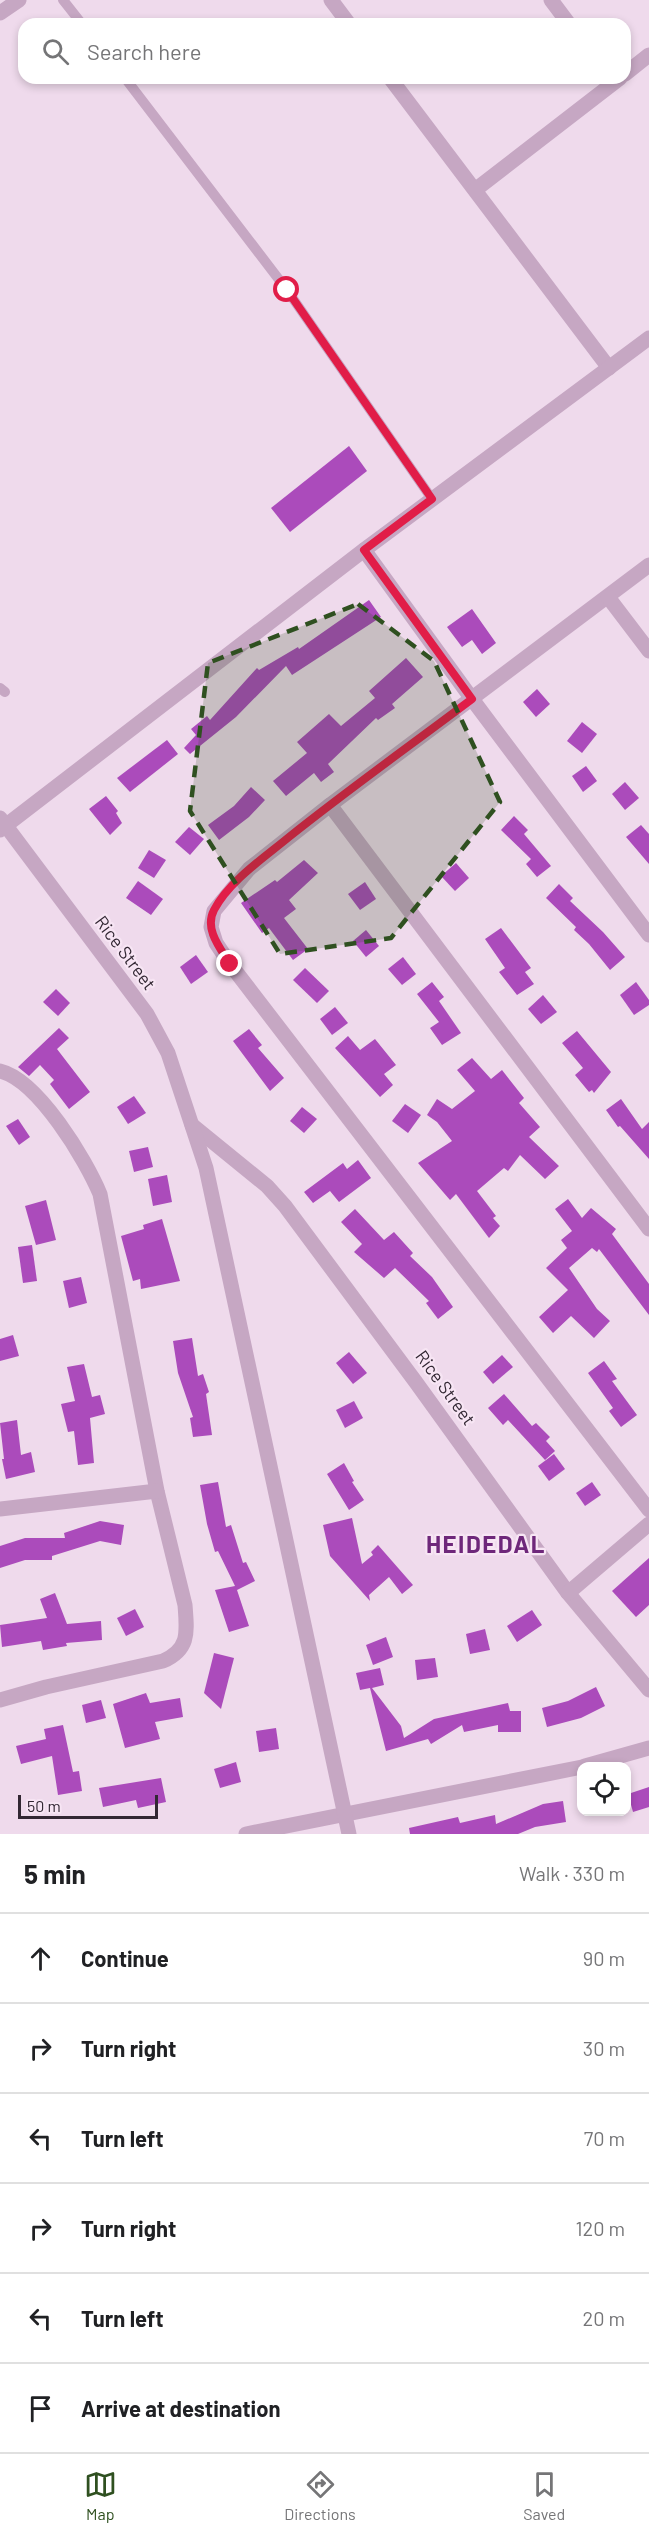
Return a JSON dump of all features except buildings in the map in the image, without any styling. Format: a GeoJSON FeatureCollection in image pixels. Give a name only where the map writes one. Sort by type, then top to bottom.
{"type":"FeatureCollection","features":[{"type":"Feature","properties":{"kind":"street"},"geometry":{"type":"LineString","coordinates":[[0,13],[19,0]]}},
{"type":"Feature","properties":{"kind":"street"},"geometry":{"type":"LineString","coordinates":[[331,0],[344,18]]}},
{"type":"Feature","properties":{"kind":"street"},"geometry":{"type":"LineString","coordinates":[[551,0],[564,18]]}},
{"type":"Feature","properties":{"kind":"street"},"geometry":{"type":"LineString","coordinates":[[631,68],[649,55]]}},
{"type":"Feature","properties":{"kind":"street"},"geometry":{"type":"LineString","coordinates":[[395,84],[609,368]]}},
{"type":"Feature","properties":{"kind":"street"},"geometry":{"type":"LineString","coordinates":[[475,190],[609,84]]}},
{"type":"Feature","properties":{"kind":"street"},"geometry":{"type":"LineString","coordinates":[[2,825],[364,550],[649,338]]}},
{"type":"Feature","properties":{"kind":"street"},"geometry":{"type":"LineString","coordinates":[[364,550],[472,699],[649,935]]}},
{"type":"Feature","properties":{"kind":"street"},"geometry":{"type":"LineString","coordinates":[[649,565],[330,805],[249,869],[214,911],[211,927],[216,943],[649,1510]]}},
{"type":"Feature","properties":{"kind":"street"},"geometry":{"type":"LineString","coordinates":[[608,597],[649,651]]}},
{"type":"Feature","properties":{"kind":"street"},"geometry":{"type":"LineString","coordinates":[[330,805],[649,1229]]}},
{"type":"Feature","properties":{"kind":"street","name":"Rice Street"},"geometry":{"type":"LineString","coordinates":[[2,825],[147,1014],[168,1053],[206,1168],[349,1834]]}},
{"type":"Feature","properties":{"kind":"street"},"geometry":{"type":"LineString","coordinates":[[0,1071],[13,1076],[28,1088],[54,1118],[77,1147],[91,1171],[100,1194],[157,1491],[185,1605],[186,1635],[179,1651],[163,1662],[46,1687],[0,1700]]}},
{"type":"Feature","properties":{"kind":"street","name":"Rice Street"},"geometry":{"type":"LineString","coordinates":[[192,1125],[267,1186],[285,1206],[422,1390],[568,1593],[649,1690]]}},
{"type":"Feature","properties":{"kind":"street"},"geometry":{"type":"LineString","coordinates":[[0,1509],[157,1491]]}},
{"type":"Feature","properties":{"kind":"street"},"geometry":{"type":"LineString","coordinates":[[568,1593],[649,1524]]}},
{"type":"Feature","properties":{"kind":"street"},"geometry":{"type":"LineString","coordinates":[[601,1762],[649,1748]]}},
{"type":"Feature","properties":{"kind":"street"},"geometry":{"type":"LineString","coordinates":[[246,1834],[577,1768]]}},
{"type":"Feature","properties":{"kind":"lane"},"geometry":{"type":"LineString","coordinates":[[63,0],[77,18]]}},
{"type":"Feature","properties":{"kind":"lane"},"geometry":{"type":"LineString","coordinates":[[130,84],[287,290],[432,499]]}},
{"type":"Feature","properties":{"kind":"highlighted area"},"geometry":{"type":"Polygon","coordinates":[[[358,604],[434,661],[500,802],[391,938],[280,954],[190,811],[208,663],[358,604]]]}},
{"type":"Feature","properties":{"kind":"district","name":"HEIDEDAL"},"geometry":{"type":"Point","coordinates":[486,1545]}},
{"type":"Feature","properties":{"kind":"route"},"geometry":{"type":"LineString","coordinates":[[230,964],[216,943],[211,927],[214,911],[249,869],[472,699],[364,550],[432,499],[287,290]]}}]}
